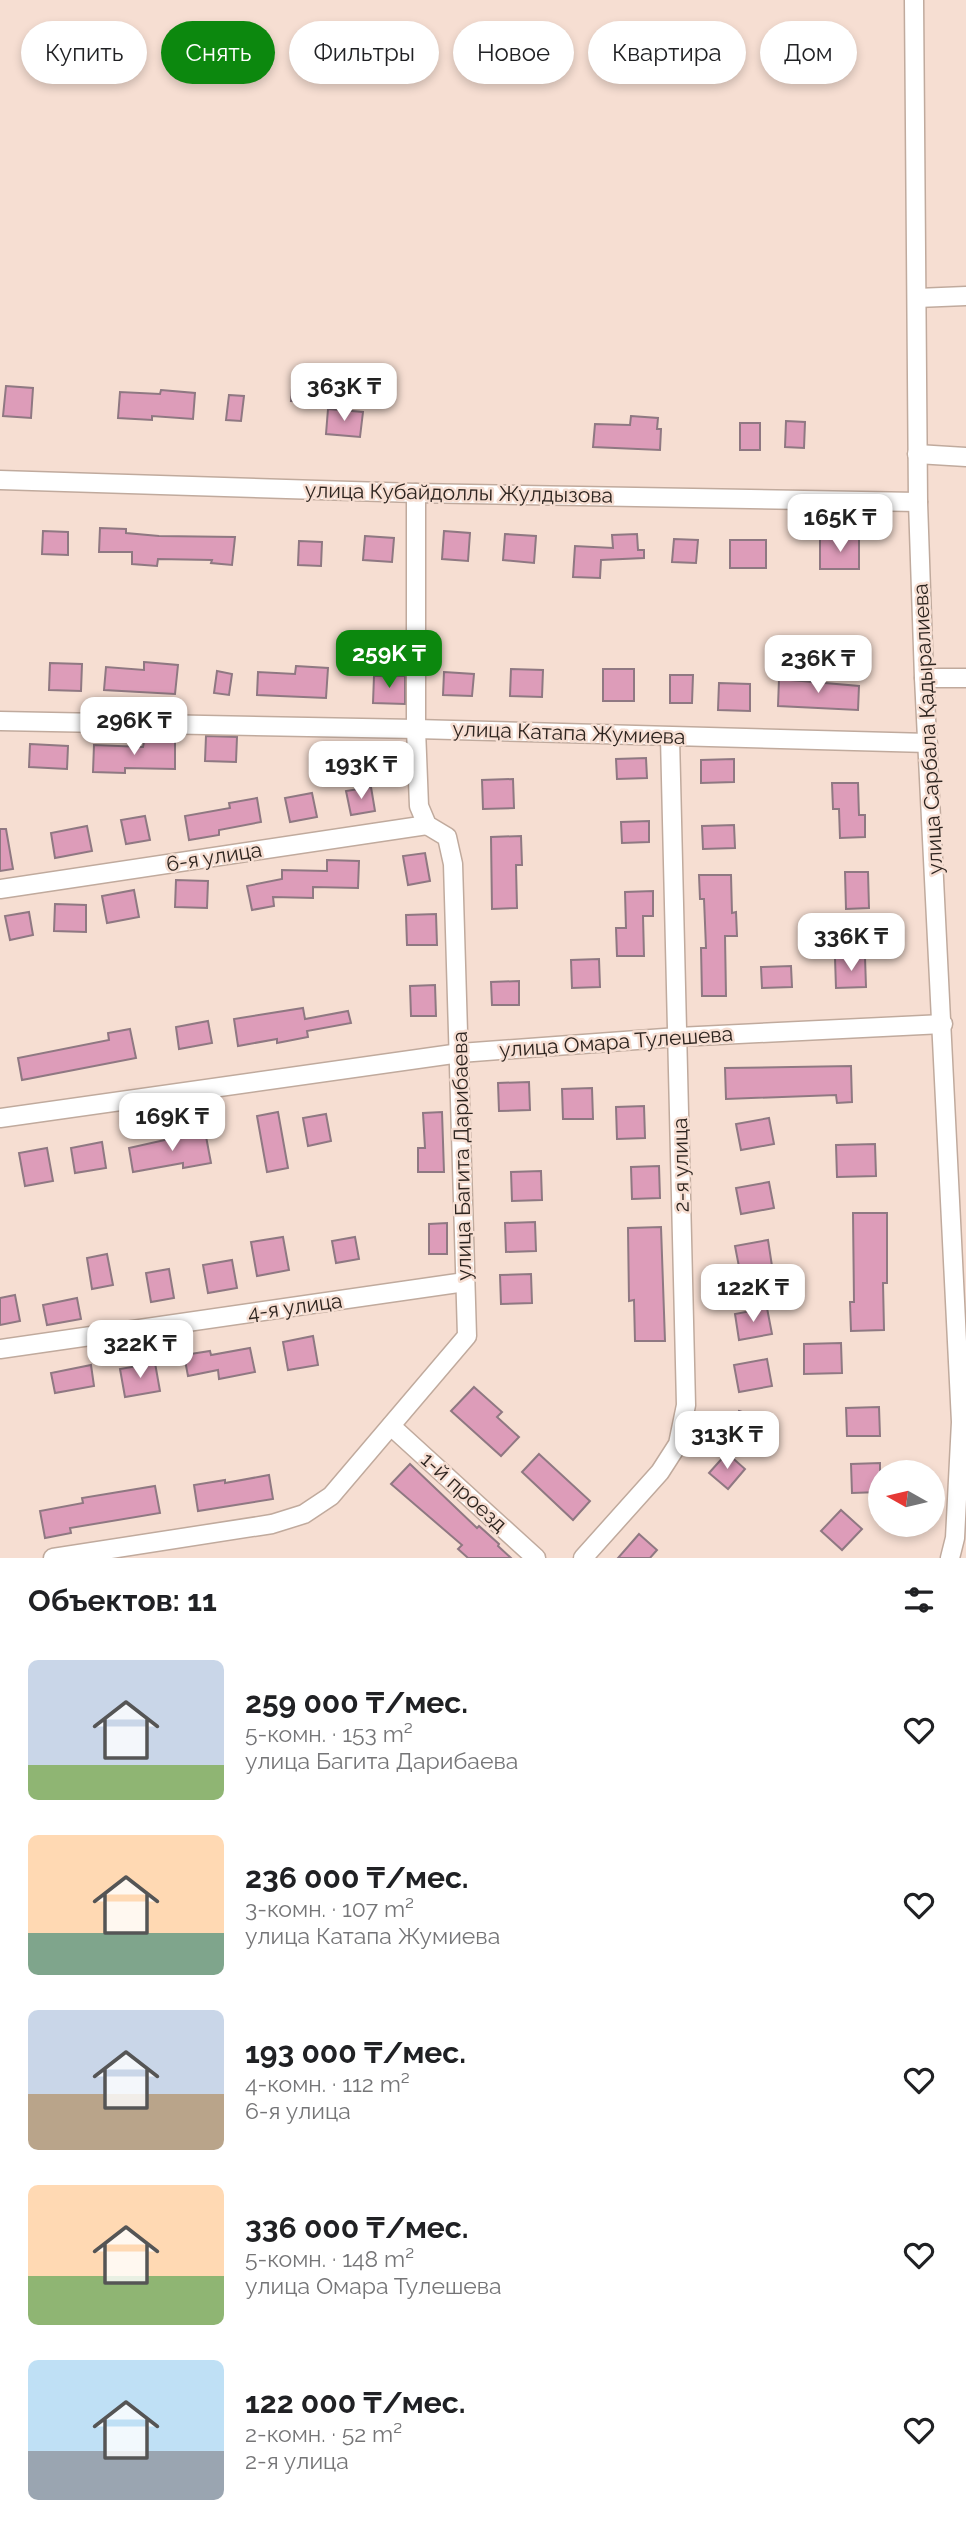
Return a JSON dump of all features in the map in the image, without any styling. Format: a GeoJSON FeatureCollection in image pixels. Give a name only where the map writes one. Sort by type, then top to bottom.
{"type":"FeatureCollection","features":[{"type":"Feature","properties":{"kind":"street","name":"улица Сарбала Қадыралиева"},"geometry":{"type":"LineString","coordinates":[[914,0],[918,502],[924,678],[961,1422],[955,1538],[950,1558]]}},
{"type":"Feature","properties":{"kind":"street"},"geometry":{"type":"LineString","coordinates":[[917,298],[966,296]]}},
{"type":"Feature","properties":{"kind":"street"},"geometry":{"type":"LineString","coordinates":[[918,454],[966,457]]}},
{"type":"Feature","properties":{"kind":"street","name":"улица Кубайдоллы Жулдызова"},"geometry":{"type":"LineString","coordinates":[[0,480],[416,493],[918,502]]}},
{"type":"Feature","properties":{"kind":"street","name":"улица Багита Дарибаева"},"geometry":{"type":"LineString","coordinates":[[53,1558],[272,1524],[304,1514],[331,1496],[467,1336],[453,864],[447,837],[428,825],[419,806],[416,729],[416,493]]}},
{"type":"Feature","properties":{"kind":"street"},"geometry":{"type":"LineString","coordinates":[[924,678],[966,678]]}},
{"type":"Feature","properties":{"kind":"street","name":"улица Катапа Жумиева"},"geometry":{"type":"LineString","coordinates":[[0,721],[928,743]]}},
{"type":"Feature","properties":{"kind":"street","name":"2-я улица"},"geometry":{"type":"LineString","coordinates":[[583,1558],[666,1463],[678,1444],[686,1405],[670,737]]}},
{"type":"Feature","properties":{"kind":"street","name":"6-я улица"},"geometry":{"type":"LineString","coordinates":[[0,889],[428,825]]}},
{"type":"Feature","properties":{"kind":"street","name":"улица Омара Тулешева"},"geometry":{"type":"LineString","coordinates":[[0,1118],[460,1053],[678,1037],[943,1024]]}},
{"type":"Feature","properties":{"kind":"street","name":"4-я улица"},"geometry":{"type":"LineString","coordinates":[[0,1349],[465,1282]]}},
{"type":"Feature","properties":{"kind":"street","name":"1-й проезд"},"geometry":{"type":"LineString","coordinates":[[391,1426],[536,1558]]}},
{"type":"Feature","properties":{"kind":"building"},"geometry":{"type":"Polygon","coordinates":[[[293,374],[317,376],[315,402],[291,401],[293,374]]]}},
{"type":"Feature","properties":{"kind":"building"},"geometry":{"type":"Polygon","coordinates":[[[6,386],[33,388],[31,418],[3,416],[6,386]]]}},
{"type":"Feature","properties":{"kind":"building"},"geometry":{"type":"Polygon","coordinates":[[[161,390],[195,393],[193,419],[152,416],[152,420],[118,418],[120,392],[160,394],[161,390]]]}},
{"type":"Feature","properties":{"kind":"building"},"geometry":{"type":"Polygon","coordinates":[[[229,395],[244,396],[241,421],[226,420],[229,395]]]}},
{"type":"Feature","properties":{"kind":"building"},"geometry":{"type":"Polygon","coordinates":[[[328,409],[363,412],[360,437],[326,434],[328,409]]]}},
{"type":"Feature","properties":{"kind":"building"},"geometry":{"type":"Polygon","coordinates":[[[631,416],[658,418],[657,429],[661,429],[660,450],[593,447],[595,424],[630,425],[631,416]]]}},
{"type":"Feature","properties":{"kind":"building"},"geometry":{"type":"Polygon","coordinates":[[[786,421],[805,422],[804,448],[785,447],[786,421]]]}},
{"type":"Feature","properties":{"kind":"building"},"geometry":{"type":"Polygon","coordinates":[[[740,423],[760,423],[760,450],[740,450],[740,423]]]}},
{"type":"Feature","properties":{"kind":"building"},"geometry":{"type":"Polygon","coordinates":[[[100,528],[126,529],[126,533],[159,536],[235,537],[232,565],[211,563],[212,560],[158,559],[157,566],[132,564],[132,552],[99,552],[100,528]]]}},
{"type":"Feature","properties":{"kind":"building"},"geometry":{"type":"Polygon","coordinates":[[[43,531],[68,532],[68,555],[42,554],[43,531]]]}},
{"type":"Feature","properties":{"kind":"building"},"geometry":{"type":"Polygon","coordinates":[[[444,531],[470,533],[468,561],[442,559],[444,531]]]}},
{"type":"Feature","properties":{"kind":"building"},"geometry":{"type":"Polygon","coordinates":[[[505,534],[536,536],[534,563],[503,560],[505,534]]]}},
{"type":"Feature","properties":{"kind":"building"},"geometry":{"type":"Polygon","coordinates":[[[637,534],[638,550],[644,550],[644,558],[601,560],[600,578],[573,577],[575,546],[613,548],[612,535],[637,534]]]}},
{"type":"Feature","properties":{"kind":"building"},"geometry":{"type":"Polygon","coordinates":[[[365,536],[394,538],[392,562],[363,560],[365,536]]]}},
{"type":"Feature","properties":{"kind":"building"},"geometry":{"type":"Polygon","coordinates":[[[820,538],[859,538],[859,569],[820,569],[820,538]]]}},
{"type":"Feature","properties":{"kind":"building"},"geometry":{"type":"Polygon","coordinates":[[[674,539],[698,540],[696,563],[672,562],[674,539]]]}},
{"type":"Feature","properties":{"kind":"building"},"geometry":{"type":"Polygon","coordinates":[[[730,540],[766,540],[766,568],[730,568],[730,540]]]}},
{"type":"Feature","properties":{"kind":"building"},"geometry":{"type":"Polygon","coordinates":[[[299,541],[322,542],[321,566],[298,565],[299,541]]]}},
{"type":"Feature","properties":{"kind":"building"},"geometry":{"type":"Polygon","coordinates":[[[144,662],[178,665],[175,694],[104,690],[106,667],[144,670],[144,662]]]}},
{"type":"Feature","properties":{"kind":"building"},"geometry":{"type":"Polygon","coordinates":[[[50,663],[82,664],[81,691],[49,690],[50,663]]]}},
{"type":"Feature","properties":{"kind":"building"},"geometry":{"type":"Polygon","coordinates":[[[296,666],[328,668],[326,698],[257,695],[258,672],[295,674],[296,666]]]}},
{"type":"Feature","properties":{"kind":"building"},"geometry":{"type":"Polygon","coordinates":[[[511,669],[543,670],[542,697],[510,696],[511,669]]]}},
{"type":"Feature","properties":{"kind":"building"},"geometry":{"type":"Polygon","coordinates":[[[603,669],[634,669],[634,701],[603,701],[603,669]]]}},
{"type":"Feature","properties":{"kind":"building"},"geometry":{"type":"Polygon","coordinates":[[[217,671],[232,674],[229,695],[214,693],[217,671]]]}},
{"type":"Feature","properties":{"kind":"building"},"geometry":{"type":"Polygon","coordinates":[[[444,672],[474,674],[472,696],[443,695],[444,672]]]}},
{"type":"Feature","properties":{"kind":"building"},"geometry":{"type":"Polygon","coordinates":[[[670,675],[693,675],[692,703],[670,703],[670,675]]]}},
{"type":"Feature","properties":{"kind":"building"},"geometry":{"type":"Polygon","coordinates":[[[374,676],[405,676],[405,704],[373,703],[374,676]]]}},
{"type":"Feature","properties":{"kind":"building"},"geometry":{"type":"Polygon","coordinates":[[[779,679],[859,686],[858,710],[778,706],[779,679]]]}},
{"type":"Feature","properties":{"kind":"building"},"geometry":{"type":"Polygon","coordinates":[[[719,683],[750,684],[750,711],[718,710],[719,683]]]}},
{"type":"Feature","properties":{"kind":"building"},"geometry":{"type":"Polygon","coordinates":[[[206,736],[237,737],[236,762],[205,761],[206,736]]]}},
{"type":"Feature","properties":{"kind":"building"},"geometry":{"type":"Polygon","coordinates":[[[144,742],[175,742],[175,769],[125,768],[125,773],[93,772],[94,745],[143,747],[144,742]]]}},
{"type":"Feature","properties":{"kind":"building"},"geometry":{"type":"Polygon","coordinates":[[[30,744],[68,746],[67,769],[29,767],[30,744]]]}},
{"type":"Feature","properties":{"kind":"building"},"geometry":{"type":"Polygon","coordinates":[[[646,758],[647,778],[617,779],[616,759],[646,758]]]}},
{"type":"Feature","properties":{"kind":"building"},"geometry":{"type":"Polygon","coordinates":[[[734,759],[734,782],[701,783],[701,760],[734,759]]]}},
{"type":"Feature","properties":{"kind":"building"},"geometry":{"type":"Polygon","coordinates":[[[513,779],[514,808],[483,809],[482,780],[513,779]]]}},
{"type":"Feature","properties":{"kind":"building"},"geometry":{"type":"Polygon","coordinates":[[[832,783],[858,783],[859,815],[865,815],[865,837],[840,838],[839,809],[833,809],[832,783]]]}},
{"type":"Feature","properties":{"kind":"building"},"geometry":{"type":"Polygon","coordinates":[[[371,787],[375,811],[351,815],[346,791],[371,787]]]}},
{"type":"Feature","properties":{"kind":"building"},"geometry":{"type":"Polygon","coordinates":[[[312,793],[317,817],[290,822],[285,798],[312,793]]]}},
{"type":"Feature","properties":{"kind":"building"},"geometry":{"type":"Polygon","coordinates":[[[257,798],[261,822],[219,830],[219,835],[189,840],[185,816],[230,808],[229,803],[257,798]]]}},
{"type":"Feature","properties":{"kind":"building"},"geometry":{"type":"Polygon","coordinates":[[[145,816],[150,840],[126,844],[121,820],[145,816]]]}},
{"type":"Feature","properties":{"kind":"building"},"geometry":{"type":"Polygon","coordinates":[[[649,821],[649,842],[622,843],[621,822],[649,821]]]}},
{"type":"Feature","properties":{"kind":"building"},"geometry":{"type":"Polygon","coordinates":[[[734,825],[735,848],[703,849],[702,826],[734,825]]]}},
{"type":"Feature","properties":{"kind":"building"},"geometry":{"type":"Polygon","coordinates":[[[87,826],[92,851],[55,858],[51,833],[87,826]]]}},
{"type":"Feature","properties":{"kind":"building"},"geometry":{"type":"Polygon","coordinates":[[[0,829],[6,829],[13,869],[0,871],[0,829]]]}},
{"type":"Feature","properties":{"kind":"building"},"geometry":{"type":"Polygon","coordinates":[[[521,836],[522,865],[516,865],[517,908],[492,909],[491,837],[521,836]]]}},
{"type":"Feature","properties":{"kind":"building"},"geometry":{"type":"Polygon","coordinates":[[[425,853],[430,881],[408,885],[403,856],[425,853]]]}},
{"type":"Feature","properties":{"kind":"building"},"geometry":{"type":"Polygon","coordinates":[[[327,860],[359,861],[358,888],[313,887],[313,898],[273,897],[274,906],[252,910],[247,886],[282,879],[282,870],[327,871],[327,860]]]}},
{"type":"Feature","properties":{"kind":"building"},"geometry":{"type":"Polygon","coordinates":[[[845,872],[868,872],[869,908],[846,909],[845,872]]]}},
{"type":"Feature","properties":{"kind":"building"},"geometry":{"type":"Polygon","coordinates":[[[699,875],[731,875],[732,913],[736,912],[737,936],[725,936],[726,996],[702,996],[701,948],[706,948],[704,899],[700,899],[699,875]]]}},
{"type":"Feature","properties":{"kind":"building"},"geometry":{"type":"Polygon","coordinates":[[[176,880],[208,881],[207,908],[175,907],[176,880]]]}},
{"type":"Feature","properties":{"kind":"building"},"geometry":{"type":"Polygon","coordinates":[[[134,890],[139,917],[107,923],[102,896],[134,890]]]}},
{"type":"Feature","properties":{"kind":"building"},"geometry":{"type":"Polygon","coordinates":[[[653,891],[653,916],[643,916],[644,956],[617,956],[616,928],[626,928],[625,892],[653,891]]]}},
{"type":"Feature","properties":{"kind":"building"},"geometry":{"type":"Polygon","coordinates":[[[55,904],[86,905],[86,932],[54,931],[55,904]]]}},
{"type":"Feature","properties":{"kind":"building"},"geometry":{"type":"Polygon","coordinates":[[[29,912],[33,935],[10,940],[5,916],[29,912]]]}},
{"type":"Feature","properties":{"kind":"building"},"geometry":{"type":"Polygon","coordinates":[[[436,914],[437,945],[407,945],[406,915],[436,914]]]}},
{"type":"Feature","properties":{"kind":"building"},"geometry":{"type":"Polygon","coordinates":[[[865,957],[866,987],[836,988],[835,958],[865,957]]]}},
{"type":"Feature","properties":{"kind":"building"},"geometry":{"type":"Polygon","coordinates":[[[599,959],[600,987],[572,988],[571,960],[599,959]]]}},
{"type":"Feature","properties":{"kind":"building"},"geometry":{"type":"Polygon","coordinates":[[[791,966],[792,987],[762,988],[761,967],[791,966]]]}},
{"type":"Feature","properties":{"kind":"building"},"geometry":{"type":"Polygon","coordinates":[[[519,981],[519,1005],[492,1005],[491,982],[519,981]]]}},
{"type":"Feature","properties":{"kind":"building"},"geometry":{"type":"Polygon","coordinates":[[[435,985],[436,1016],[411,1016],[410,986],[435,985]]]}},
{"type":"Feature","properties":{"kind":"building"},"geometry":{"type":"Polygon","coordinates":[[[303,1008],[305,1019],[348,1011],[351,1023],[307,1031],[308,1037],[238,1046],[234,1019],[303,1008]]]}},
{"type":"Feature","properties":{"kind":"building"},"geometry":{"type":"Polygon","coordinates":[[[208,1021],[212,1043],[179,1049],[176,1027],[208,1021]]]}},
{"type":"Feature","properties":{"kind":"building"},"geometry":{"type":"Polygon","coordinates":[[[130,1029],[136,1058],[22,1080],[18,1058],[109,1040],[108,1033],[130,1029]]]}},
{"type":"Feature","properties":{"kind":"building"},"geometry":{"type":"Polygon","coordinates":[[[851,1066],[852,1102],[837,1103],[836,1095],[726,1099],[725,1068],[851,1066]]]}},
{"type":"Feature","properties":{"kind":"building"},"geometry":{"type":"Polygon","coordinates":[[[529,1082],[530,1110],[499,1111],[498,1083],[529,1082]]]}},
{"type":"Feature","properties":{"kind":"building"},"geometry":{"type":"Polygon","coordinates":[[[592,1088],[593,1119],[563,1119],[562,1089],[592,1088]]]}},
{"type":"Feature","properties":{"kind":"building"},"geometry":{"type":"Polygon","coordinates":[[[644,1106],[645,1138],[617,1139],[616,1107],[644,1106]]]}},
{"type":"Feature","properties":{"kind":"building"},"geometry":{"type":"Polygon","coordinates":[[[278,1112],[288,1168],[267,1172],[257,1116],[278,1112]]]}},
{"type":"Feature","properties":{"kind":"building"},"geometry":{"type":"Polygon","coordinates":[[[442,1112],[444,1172],[418,1172],[418,1148],[425,1148],[423,1113],[442,1112]]]}},
{"type":"Feature","properties":{"kind":"building"},"geometry":{"type":"Polygon","coordinates":[[[326,1114],[331,1141],[308,1146],[303,1118],[326,1114]]]}},
{"type":"Feature","properties":{"kind":"building"},"geometry":{"type":"Polygon","coordinates":[[[769,1118],[774,1144],[741,1150],[736,1124],[769,1118]]]}},
{"type":"Feature","properties":{"kind":"building"},"geometry":{"type":"Polygon","coordinates":[[[205,1131],[211,1163],[183,1168],[183,1163],[133,1172],[129,1148],[205,1131]]]}},
{"type":"Feature","properties":{"kind":"building"},"geometry":{"type":"Polygon","coordinates":[[[102,1142],[106,1168],[75,1173],[71,1148],[102,1142]]]}},
{"type":"Feature","properties":{"kind":"building"},"geometry":{"type":"Polygon","coordinates":[[[875,1144],[876,1176],[837,1177],[836,1145],[875,1144]]]}},
{"type":"Feature","properties":{"kind":"building"},"geometry":{"type":"Polygon","coordinates":[[[47,1148],[53,1181],[25,1186],[19,1153],[47,1148]]]}},
{"type":"Feature","properties":{"kind":"building"},"geometry":{"type":"Polygon","coordinates":[[[659,1166],[660,1198],[632,1199],[631,1167],[659,1166]]]}},
{"type":"Feature","properties":{"kind":"building"},"geometry":{"type":"Polygon","coordinates":[[[541,1171],[542,1200],[512,1201],[511,1172],[541,1171]]]}},
{"type":"Feature","properties":{"kind":"building"},"geometry":{"type":"Polygon","coordinates":[[[769,1182],[774,1208],[741,1214],[736,1188],[769,1182]]]}},
{"type":"Feature","properties":{"kind":"building"},"geometry":{"type":"Polygon","coordinates":[[[853,1213],[887,1213],[887,1283],[883,1283],[884,1330],[851,1331],[850,1302],[854,1302],[853,1213]]]}},
{"type":"Feature","properties":{"kind":"building"},"geometry":{"type":"Polygon","coordinates":[[[535,1222],[536,1251],[506,1252],[505,1223],[535,1222]]]}},
{"type":"Feature","properties":{"kind":"building"},"geometry":{"type":"Polygon","coordinates":[[[447,1223],[447,1254],[429,1254],[429,1224],[447,1223]]]}},
{"type":"Feature","properties":{"kind":"building"},"geometry":{"type":"Polygon","coordinates":[[[661,1227],[665,1341],[635,1341],[634,1300],[629,1301],[628,1228],[661,1227]]]}},
{"type":"Feature","properties":{"kind":"building"},"geometry":{"type":"Polygon","coordinates":[[[283,1237],[289,1270],[257,1276],[251,1242],[283,1237]]]}},
{"type":"Feature","properties":{"kind":"building"},"geometry":{"type":"Polygon","coordinates":[[[355,1237],[359,1259],[336,1263],[332,1241],[355,1237]]]}},
{"type":"Feature","properties":{"kind":"building"},"geometry":{"type":"Polygon","coordinates":[[[768,1240],[772,1266],[740,1272],[735,1246],[768,1240]]]}},
{"type":"Feature","properties":{"kind":"building"},"geometry":{"type":"Polygon","coordinates":[[[107,1254],[113,1285],[92,1289],[87,1258],[107,1254]]]}},
{"type":"Feature","properties":{"kind":"building"},"geometry":{"type":"Polygon","coordinates":[[[232,1260],[237,1288],[208,1293],[203,1265],[232,1260]]]}},
{"type":"Feature","properties":{"kind":"building"},"geometry":{"type":"Polygon","coordinates":[[[169,1269],[174,1298],[151,1302],[146,1273],[169,1269]]]}},
{"type":"Feature","properties":{"kind":"building"},"geometry":{"type":"Polygon","coordinates":[[[531,1274],[532,1303],[501,1304],[500,1275],[531,1274]]]}},
{"type":"Feature","properties":{"kind":"building"},"geometry":{"type":"Polygon","coordinates":[[[15,1295],[20,1321],[0,1325],[0,1298],[15,1295]]]}},
{"type":"Feature","properties":{"kind":"building"},"geometry":{"type":"Polygon","coordinates":[[[77,1298],[81,1319],[47,1325],[43,1305],[77,1298]]]}},
{"type":"Feature","properties":{"kind":"building"},"geometry":{"type":"Polygon","coordinates":[[[767,1308],[772,1334],[739,1340],[735,1314],[767,1308]]]}},
{"type":"Feature","properties":{"kind":"building"},"geometry":{"type":"Polygon","coordinates":[[[313,1336],[318,1365],[288,1370],[283,1342],[313,1336]]]}},
{"type":"Feature","properties":{"kind":"building"},"geometry":{"type":"Polygon","coordinates":[[[841,1343],[842,1373],[804,1374],[804,1344],[841,1343]]]}},
{"type":"Feature","properties":{"kind":"building"},"geometry":{"type":"Polygon","coordinates":[[[250,1348],[255,1372],[219,1379],[218,1370],[188,1376],[184,1355],[210,1351],[211,1355],[250,1348]]]}},
{"type":"Feature","properties":{"kind":"building"},"geometry":{"type":"Polygon","coordinates":[[[767,1359],[772,1386],[739,1392],[734,1365],[767,1359]]]}},
{"type":"Feature","properties":{"kind":"building"},"geometry":{"type":"Polygon","coordinates":[[[155,1363],[160,1391],[125,1397],[120,1369],[155,1363]]]}},
{"type":"Feature","properties":{"kind":"building"},"geometry":{"type":"Polygon","coordinates":[[[91,1365],[94,1386],[55,1393],[51,1373],[91,1365]]]}},
{"type":"Feature","properties":{"kind":"building"},"geometry":{"type":"Polygon","coordinates":[[[474,1387],[502,1412],[497,1417],[519,1437],[501,1456],[451,1411],[474,1387]]]}},
{"type":"Feature","properties":{"kind":"building"},"geometry":{"type":"Polygon","coordinates":[[[879,1407],[880,1436],[847,1436],[846,1408],[879,1407]]]}},
{"type":"Feature","properties":{"kind":"building"},"geometry":{"type":"Polygon","coordinates":[[[739,1411],[764,1419],[754,1451],[729,1443],[739,1411]]]}},
{"type":"Feature","properties":{"kind":"building"},"geometry":{"type":"Polygon","coordinates":[[[727,1453],[745,1469],[728,1489],[709,1473],[727,1453]]]}},
{"type":"Feature","properties":{"kind":"building"},"geometry":{"type":"Polygon","coordinates":[[[539,1454],[590,1501],[573,1520],[522,1472],[539,1454]]]}},
{"type":"Feature","properties":{"kind":"building"},"geometry":{"type":"Polygon","coordinates":[[[868,1463],[868,1492],[852,1493],[851,1464],[868,1463]]]}},
{"type":"Feature","properties":{"kind":"building"},"geometry":{"type":"Polygon","coordinates":[[[410,1464],[511,1558],[468,1558],[458,1549],[462,1545],[391,1484],[410,1464]]]}},
{"type":"Feature","properties":{"kind":"building"},"geometry":{"type":"Polygon","coordinates":[[[269,1475],[273,1499],[198,1511],[194,1485],[225,1480],[225,1483],[269,1475]]]}},
{"type":"Feature","properties":{"kind":"building"},"geometry":{"type":"Polygon","coordinates":[[[155,1486],[160,1513],[70,1528],[71,1533],[45,1538],[40,1511],[83,1503],[82,1498],[155,1486]]]}},
{"type":"Feature","properties":{"kind":"building"},"geometry":{"type":"Polygon","coordinates":[[[841,1510],[862,1529],[842,1550],[821,1531],[841,1510]]]}},
{"type":"Feature","properties":{"kind":"building"},"geometry":{"type":"Polygon","coordinates":[[[639,1534],[657,1550],[650,1558],[618,1558],[639,1534]]]}}]}
